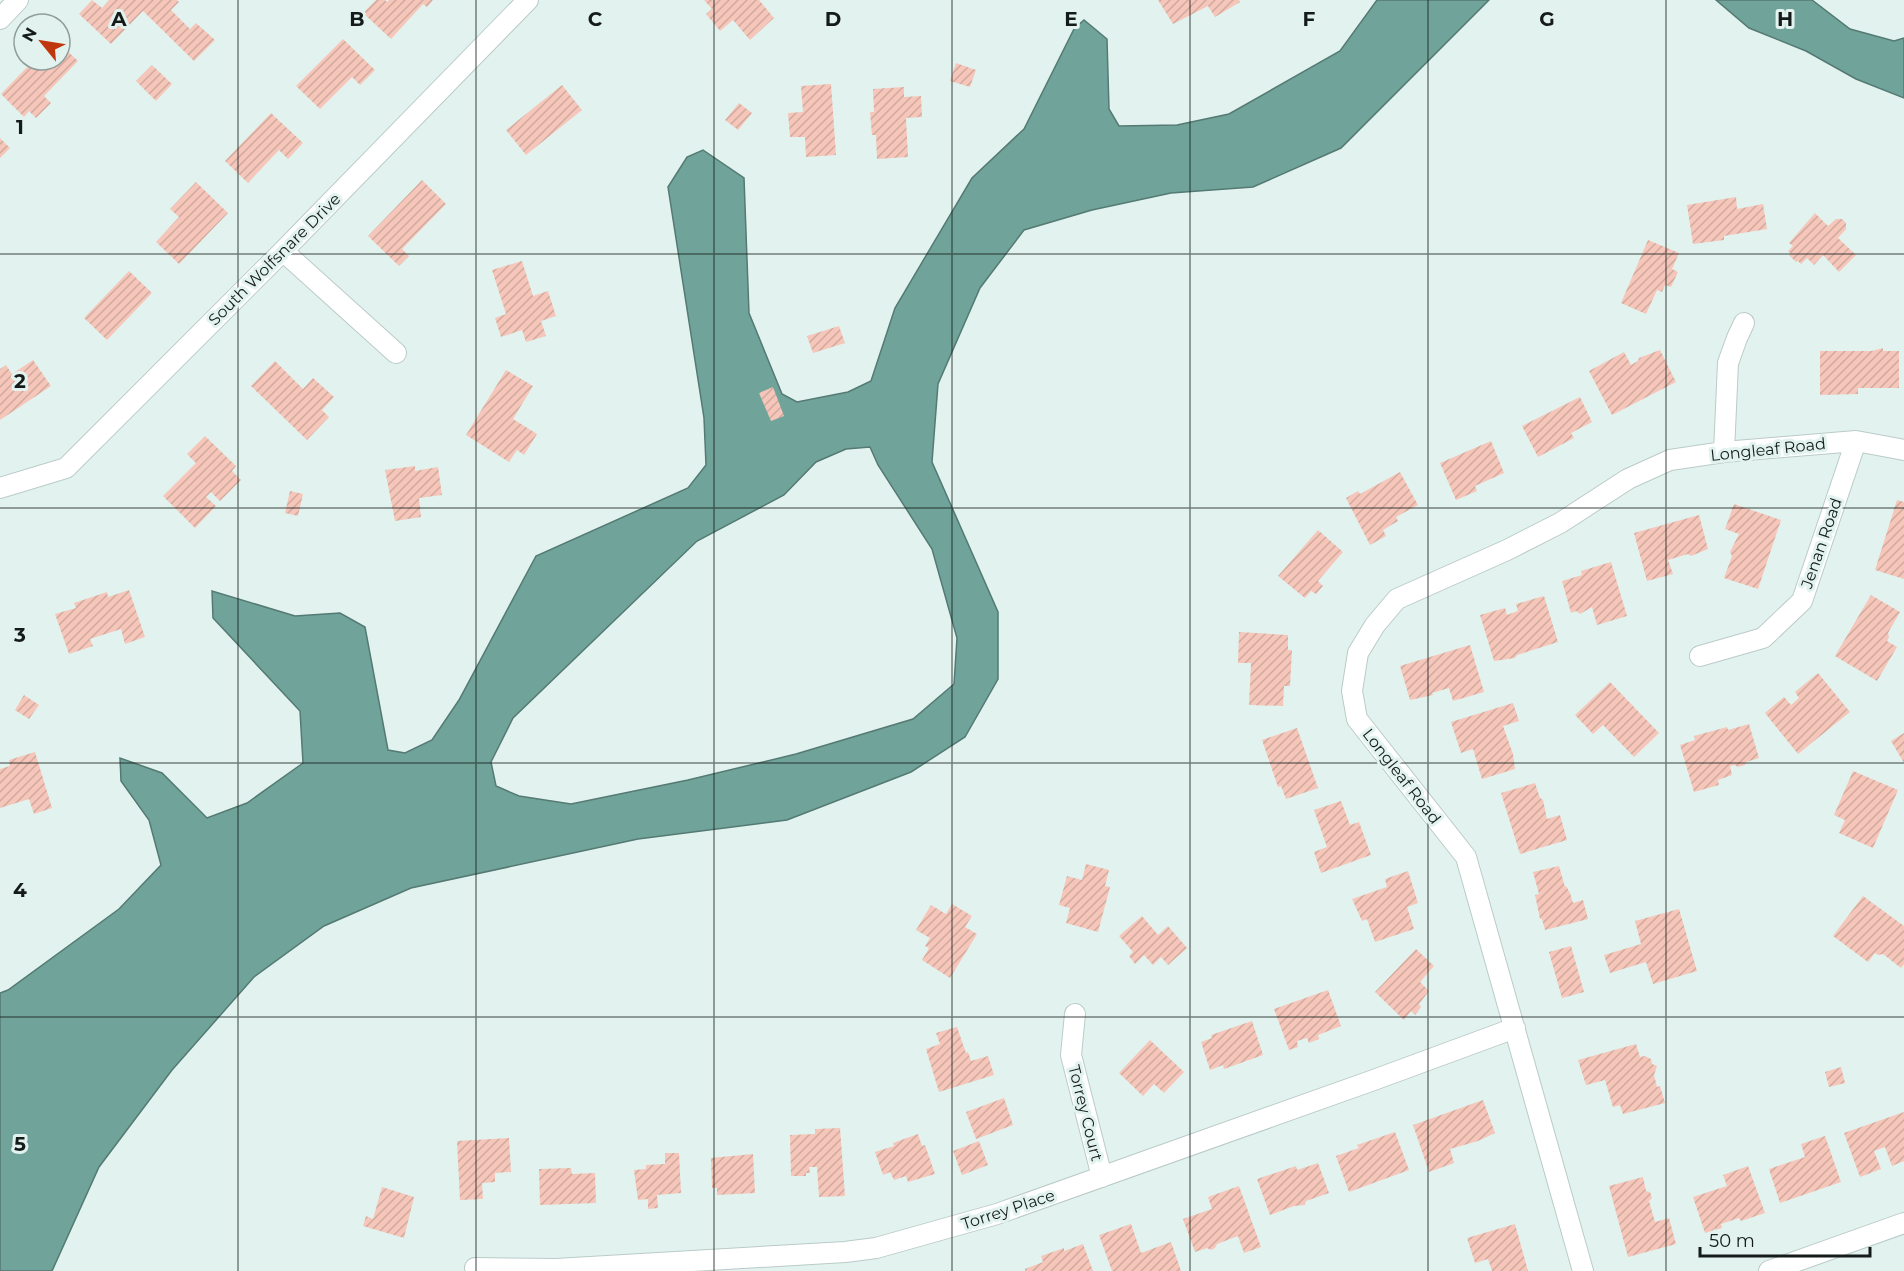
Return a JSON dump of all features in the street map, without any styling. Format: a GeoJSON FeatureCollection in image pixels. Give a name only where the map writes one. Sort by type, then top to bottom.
{"type":"FeatureCollection","features":[{"type":"Feature","properties":{"kind":"street"},"geometry":{"type":"LineString","coordinates":[[0,19],[18,0]]}},
{"type":"Feature","properties":{"kind":"street","name":"South Wolfsnare Drive"},"geometry":{"type":"LineString","coordinates":[[0,488],[66,468],[283,251],[528,0]]}},
{"type":"Feature","properties":{"kind":"street"},"geometry":{"type":"LineString","coordinates":[[283,251],[396,352]]}},
{"type":"Feature","properties":{"kind":"street"},"geometry":{"type":"LineString","coordinates":[[1724,452],[1728,363],[1744,323]]}},
{"type":"Feature","properties":{"kind":"street","name":"Longleaf Road"},"geometry":{"type":"LineString","coordinates":[[1583,1271],[1466,857],[1357,719],[1352,692],[1358,653],[1375,625],[1397,599],[1560,523],[1628,479],[1670,460],[1724,452],[1856,441],[1904,450]]}},
{"type":"Feature","properties":{"kind":"street","name":"Jenan Road"},"geometry":{"type":"LineString","coordinates":[[1700,656],[1763,638],[1802,601],[1856,441]]}},
{"type":"Feature","properties":{"kind":"street","name":"Torrey Court"},"geometry":{"type":"LineString","coordinates":[[1075,1014],[1071,1055],[1102,1177]]}},
{"type":"Feature","properties":{"kind":"street","name":"Torrey Place"},"geometry":{"type":"LineString","coordinates":[[475,1268],[556,1269],[845,1252],[876,1248],[997,1214],[1515,1028]]}},
{"type":"Feature","properties":{"kind":"street"},"geometry":{"type":"LineString","coordinates":[[1769,1271],[1904,1223]]}},
{"type":"Feature","properties":{"kind":"shaded area"},"geometry":{"type":"Polygon","coordinates":[[[1377,0],[1489,0],[1341,148],[1253,187],[1171,193],[1092,210],[1024,230],[980,288],[938,384],[932,462],[998,612],[998,679],[965,737],[911,772],[787,820],[638,839],[411,888],[324,926],[254,977],[172,1070],[99,1167],[52,1271],[0,1271],[0,993],[8,990],[119,909],[161,865],[149,820],[121,781],[120,758],[162,773],[207,818],[247,803],[303,763],[300,711],[213,618],[212,591],[295,616],[340,613],[365,627],[388,750],[405,753],[432,740],[459,700],[536,556],[688,488],[706,465],[704,418],[668,187],[687,157],[703,150],[744,178],[749,313],[782,394],[797,402],[848,392],[871,381],[895,308],[972,178],[1024,129],[1074,29],[1084,20],[1107,39],[1109,109],[1119,126],[1177,125],[1229,114],[1340,51],[1377,0]],[[870,447],[846,449],[816,462],[784,495],[697,541],[513,718],[491,762],[496,786],[519,796],[571,804],[688,780],[796,754],[913,719],[954,684],[957,638],[932,549],[878,465],[870,447]]]}},
{"type":"Feature","properties":{"kind":"shaded area"},"geometry":{"type":"Polygon","coordinates":[[[1716,0],[1812,0],[1850,29],[1894,41],[1904,38],[1904,98],[1856,79],[1806,51],[1749,28],[1716,0]]]}},
{"type":"Feature","properties":{"kind":"building"},"geometry":{"type":"Polygon","coordinates":[[[92,0],[102,8],[109,0],[177,0],[179,2],[171,10],[190,29],[196,23],[215,40],[194,61],[143,11],[111,44],[79,14],[92,0]]]}},
{"type":"Feature","properties":{"kind":"building"},"geometry":{"type":"Polygon","coordinates":[[[376,0],[387,2],[389,0],[433,0],[427,7],[423,4],[391,39],[363,13],[376,0]]]}},
{"type":"Feature","properties":{"kind":"building"},"geometry":{"type":"Polygon","coordinates":[[[704,0],[759,0],[774,18],[750,40],[733,20],[720,31],[706,14],[712,9],[704,0]]]}},
{"type":"Feature","properties":{"kind":"building"},"geometry":{"type":"Polygon","coordinates":[[[1158,0],[1239,0],[1240,2],[1215,17],[1208,6],[1173,24],[1158,0]]]}},
{"type":"Feature","properties":{"kind":"building"},"geometry":{"type":"Polygon","coordinates":[[[343,39],[375,70],[360,85],[352,77],[320,109],[296,86],[343,39]]]}},
{"type":"Feature","properties":{"kind":"building"},"geometry":{"type":"Polygon","coordinates":[[[72,55],[78,61],[72,67],[72,55]]]}},
{"type":"Feature","properties":{"kind":"building"},"geometry":{"type":"Polygon","coordinates":[[[956,63],[976,70],[970,87],[950,81],[956,63]]]}},
{"type":"Feature","properties":{"kind":"building"},"geometry":{"type":"Polygon","coordinates":[[[152,65],[172,84],[156,101],[136,81],[152,65]]]}},
{"type":"Feature","properties":{"kind":"building"},"geometry":{"type":"Polygon","coordinates":[[[22,72],[67,72],[44,96],[51,103],[36,118],[29,111],[24,117],[1,94],[22,72]]]}},
{"type":"Feature","properties":{"kind":"building"},"geometry":{"type":"Polygon","coordinates":[[[831,84],[836,155],[806,157],[805,137],[790,137],[788,113],[803,112],[801,86],[831,84]]]}},
{"type":"Feature","properties":{"kind":"building"},"geometry":{"type":"Polygon","coordinates":[[[562,85],[582,110],[526,155],[506,130],[562,85]]]}},
{"type":"Feature","properties":{"kind":"building"},"geometry":{"type":"Polygon","coordinates":[[[904,87],[904,97],[921,96],[922,117],[906,118],[908,157],[877,159],[876,135],[872,135],[870,112],[874,112],[873,89],[904,87]]]}},
{"type":"Feature","properties":{"kind":"building"},"geometry":{"type":"Polygon","coordinates":[[[739,103],[752,113],[738,130],[725,120],[739,103]]]}},
{"type":"Feature","properties":{"kind":"building"},"geometry":{"type":"Polygon","coordinates":[[[271,113],[303,143],[288,159],[279,150],[248,183],[225,161],[271,113]]]}},
{"type":"Feature","properties":{"kind":"building"},"geometry":{"type":"Polygon","coordinates":[[[0,138],[10,148],[0,158],[0,138]]]}},
{"type":"Feature","properties":{"kind":"building"},"geometry":{"type":"Polygon","coordinates":[[[422,180],[446,204],[402,249],[409,256],[399,266],[368,236],[422,180]]]}},
{"type":"Feature","properties":{"kind":"building"},"geometry":{"type":"Polygon","coordinates":[[[196,182],[228,213],[179,264],[156,242],[179,217],[170,209],[196,182]]]}},
{"type":"Feature","properties":{"kind":"building"},"geometry":{"type":"Polygon","coordinates":[[[1736,197],[1737,209],[1763,204],[1767,229],[1724,236],[1724,240],[1693,244],[1687,205],[1736,197]]]}},
{"type":"Feature","properties":{"kind":"building"},"geometry":{"type":"Polygon","coordinates":[[[1815,213],[1828,226],[1836,219],[1842,219],[1846,223],[1846,229],[1838,238],[1856,255],[1839,272],[1823,255],[1814,265],[1807,258],[1801,264],[1796,262],[1789,255],[1791,254],[1788,251],[1793,246],[1789,243],[1815,213]]]}},
{"type":"Feature","properties":{"kind":"building"},"geometry":{"type":"Polygon","coordinates":[[[1648,240],[1679,253],[1672,269],[1678,272],[1671,287],[1665,285],[1662,292],[1657,290],[1646,314],[1621,303],[1648,240]]]}},
{"type":"Feature","properties":{"kind":"building"},"geometry":{"type":"Polygon","coordinates":[[[522,261],[533,296],[548,291],[556,316],[541,321],[546,336],[526,342],[522,330],[501,337],[495,318],[506,314],[492,270],[522,261]]]}},
{"type":"Feature","properties":{"kind":"building"},"geometry":{"type":"Polygon","coordinates":[[[129,271],[152,293],[107,340],[84,318],[129,271]]]}},
{"type":"Feature","properties":{"kind":"building"},"geometry":{"type":"Polygon","coordinates":[[[839,326],[845,343],[813,353],[807,336],[839,326]]]}},
{"type":"Feature","properties":{"kind":"building"},"geometry":{"type":"Polygon","coordinates":[[[1883,348],[1883,351],[1899,351],[1899,388],[1858,388],[1858,394],[1820,395],[1820,351],[1872,351],[1883,348]]]}},
{"type":"Feature","properties":{"kind":"building"},"geometry":{"type":"Polygon","coordinates":[[[1660,350],[1676,382],[1612,415],[1589,371],[1624,352],[1631,365],[1639,358],[1660,350]]]}},
{"type":"Feature","properties":{"kind":"building"},"geometry":{"type":"Polygon","coordinates":[[[33,360],[51,386],[0,420],[0,369],[6,365],[12,374],[33,360]]]}},
{"type":"Feature","properties":{"kind":"building"},"geometry":{"type":"Polygon","coordinates":[[[275,361],[303,389],[313,378],[334,397],[322,410],[329,417],[307,440],[251,386],[275,361]]]}},
{"type":"Feature","properties":{"kind":"building"},"geometry":{"type":"Polygon","coordinates":[[[506,370],[533,386],[513,419],[537,434],[524,455],[517,450],[509,462],[466,435],[506,370]]]}},
{"type":"Feature","properties":{"kind":"building"},"geometry":{"type":"Polygon","coordinates":[[[773,387],[784,416],[771,421],[759,393],[773,387]]]}},
{"type":"Feature","properties":{"kind":"building"},"geometry":{"type":"Polygon","coordinates":[[[1580,397],[1592,422],[1571,433],[1574,438],[1538,457],[1522,426],[1580,397]]]}},
{"type":"Feature","properties":{"kind":"building"},"geometry":{"type":"Polygon","coordinates":[[[205,436],[236,466],[232,471],[241,480],[220,501],[211,492],[206,497],[216,506],[195,528],[163,496],[196,463],[187,454],[205,436]]]}},
{"type":"Feature","properties":{"kind":"building"},"geometry":{"type":"Polygon","coordinates":[[[1491,441],[1504,473],[1475,486],[1477,491],[1456,500],[1440,463],[1491,441]]]}},
{"type":"Feature","properties":{"kind":"building"},"geometry":{"type":"Polygon","coordinates":[[[415,466],[415,471],[438,467],[442,495],[419,498],[421,517],[395,521],[385,470],[415,466]]]}},
{"type":"Feature","properties":{"kind":"building"},"geometry":{"type":"Polygon","coordinates":[[[1400,472],[1418,505],[1396,517],[1398,521],[1383,530],[1386,536],[1370,545],[1346,498],[1358,491],[1360,494],[1400,472]]]}},
{"type":"Feature","properties":{"kind":"building"},"geometry":{"type":"Polygon","coordinates":[[[290,491],[303,494],[298,516],[285,513],[290,491]]]}},
{"type":"Feature","properties":{"kind":"building"},"geometry":{"type":"Polygon","coordinates":[[[1897,500],[1904,502],[1904,579],[1875,570],[1897,500]]]}},
{"type":"Feature","properties":{"kind":"building"},"geometry":{"type":"Polygon","coordinates":[[[1734,504],[1781,520],[1758,589],[1724,578],[1732,556],[1730,552],[1739,534],[1725,529],[1734,504]]]}},
{"type":"Feature","properties":{"kind":"building"},"geometry":{"type":"Polygon","coordinates":[[[1699,515],[1708,549],[1691,556],[1688,554],[1668,560],[1673,574],[1647,581],[1634,533],[1699,515]]]}},
{"type":"Feature","properties":{"kind":"building"},"geometry":{"type":"Polygon","coordinates":[[[1318,530],[1343,552],[1318,581],[1323,586],[1316,594],[1311,591],[1305,598],[1278,576],[1318,530]]]}},
{"type":"Feature","properties":{"kind":"building"},"geometry":{"type":"Polygon","coordinates":[[[1611,562],[1627,616],[1597,625],[1592,607],[1580,614],[1576,611],[1571,613],[1562,581],[1582,575],[1581,571],[1611,562]]]}},
{"type":"Feature","properties":{"kind":"building"},"geometry":{"type":"Polygon","coordinates":[[[129,590],[145,637],[125,644],[121,629],[90,639],[93,646],[69,654],[55,614],[76,608],[74,603],[107,592],[108,597],[129,590]]]}},
{"type":"Feature","properties":{"kind":"building"},"geometry":{"type":"Polygon","coordinates":[[[1871,595],[1900,612],[1888,633],[1887,641],[1897,647],[1877,681],[1835,656],[1871,595]]]}},
{"type":"Feature","properties":{"kind":"building"},"geometry":{"type":"Polygon","coordinates":[[[1544,596],[1558,642],[1517,655],[1515,658],[1494,661],[1480,615],[1505,608],[1507,615],[1518,611],[1516,604],[1544,596]]]}},
{"type":"Feature","properties":{"kind":"building"},"geometry":{"type":"Polygon","coordinates":[[[1239,632],[1288,635],[1288,650],[1292,650],[1290,686],[1284,686],[1283,706],[1249,705],[1251,663],[1238,663],[1239,632]]]}},
{"type":"Feature","properties":{"kind":"building"},"geometry":{"type":"Polygon","coordinates":[[[1470,645],[1484,692],[1453,701],[1449,688],[1432,693],[1433,695],[1410,700],[1400,666],[1470,645]]]}},
{"type":"Feature","properties":{"kind":"building"},"geometry":{"type":"Polygon","coordinates":[[[1818,673],[1850,712],[1798,754],[1765,713],[1784,697],[1791,705],[1799,698],[1795,692],[1818,673]]]}},
{"type":"Feature","properties":{"kind":"building"},"geometry":{"type":"Polygon","coordinates":[[[1610,682],[1659,733],[1634,757],[1603,725],[1593,734],[1575,715],[1610,682]]]}},
{"type":"Feature","properties":{"kind":"building"},"geometry":{"type":"Polygon","coordinates":[[[24,695],[39,705],[29,719],[15,710],[24,695]]]}},
{"type":"Feature","properties":{"kind":"building"},"geometry":{"type":"Polygon","coordinates":[[[1513,703],[1519,721],[1503,726],[1513,754],[1515,769],[1482,779],[1473,749],[1461,753],[1451,722],[1513,703]]]}},
{"type":"Feature","properties":{"kind":"building"},"geometry":{"type":"Polygon","coordinates":[[[1749,724],[1759,758],[1738,767],[1730,766],[1732,775],[1718,780],[1719,785],[1694,792],[1680,745],[1695,740],[1694,736],[1749,724]]]}},
{"type":"Feature","properties":{"kind":"building"},"geometry":{"type":"Polygon","coordinates":[[[1297,728],[1318,788],[1286,799],[1281,786],[1278,787],[1262,740],[1297,728]]]}},
{"type":"Feature","properties":{"kind":"building"},"geometry":{"type":"Polygon","coordinates":[[[1904,733],[1904,763],[1891,741],[1904,733]]]}},
{"type":"Feature","properties":{"kind":"building"},"geometry":{"type":"Polygon","coordinates":[[[35,752],[52,808],[34,814],[29,799],[0,808],[0,769],[10,766],[9,760],[35,752]]]}},
{"type":"Feature","properties":{"kind":"building"},"geometry":{"type":"Polygon","coordinates":[[[1853,771],[1898,790],[1873,848],[1839,833],[1845,820],[1834,815],[1853,771]]]}},
{"type":"Feature","properties":{"kind":"building"},"geometry":{"type":"Polygon","coordinates":[[[1535,783],[1540,798],[1543,800],[1547,819],[1560,815],[1567,840],[1520,854],[1501,793],[1535,783]]]}},
{"type":"Feature","properties":{"kind":"building"},"geometry":{"type":"Polygon","coordinates":[[[1341,801],[1350,825],[1359,822],[1371,855],[1321,873],[1314,852],[1327,847],[1314,810],[1341,801]]]}},
{"type":"Feature","properties":{"kind":"building"},"geometry":{"type":"Polygon","coordinates":[[[1086,864],[1109,870],[1105,886],[1110,887],[1098,932],[1066,923],[1070,908],[1059,905],[1067,876],[1082,880],[1086,864]]]}},
{"type":"Feature","properties":{"kind":"building"},"geometry":{"type":"Polygon","coordinates":[[[1559,866],[1565,887],[1573,903],[1583,900],[1588,919],[1545,930],[1535,895],[1539,894],[1533,872],[1559,866]]]}},
{"type":"Feature","properties":{"kind":"building"},"geometry":{"type":"Polygon","coordinates":[[[1408,871],[1418,903],[1407,907],[1414,929],[1375,942],[1367,919],[1362,921],[1352,899],[1387,887],[1385,879],[1408,871]]]}},
{"type":"Feature","properties":{"kind":"building"},"geometry":{"type":"Polygon","coordinates":[[[1863,896],[1904,926],[1904,964],[1901,968],[1883,954],[1875,953],[1868,962],[1833,936],[1863,896]]]}},
{"type":"Feature","properties":{"kind":"building"},"geometry":{"type":"Polygon","coordinates":[[[952,904],[972,916],[965,927],[977,934],[950,978],[922,960],[929,948],[925,946],[930,938],[916,930],[931,905],[946,914],[952,904]]]}},
{"type":"Feature","properties":{"kind":"building"},"geometry":{"type":"Polygon","coordinates":[[[1679,909],[1697,971],[1653,984],[1646,962],[1610,973],[1604,955],[1641,944],[1635,921],[1679,909]]]}},
{"type":"Feature","properties":{"kind":"building"},"geometry":{"type":"Polygon","coordinates":[[[1142,916],[1158,935],[1168,926],[1187,948],[1168,965],[1161,957],[1153,965],[1144,955],[1135,964],[1129,956],[1133,952],[1119,936],[1142,916]]]}},
{"type":"Feature","properties":{"kind":"building"},"geometry":{"type":"Polygon","coordinates":[[[1571,946],[1584,992],[1562,998],[1549,952],[1571,946]]]}},
{"type":"Feature","properties":{"kind":"building"},"geometry":{"type":"Polygon","coordinates":[[[1416,949],[1434,966],[1420,982],[1429,991],[1419,1004],[1421,1007],[1415,1015],[1411,1011],[1404,1020],[1375,992],[1416,949]]]}},
{"type":"Feature","properties":{"kind":"building"},"geometry":{"type":"Polygon","coordinates":[[[1328,990],[1341,1026],[1318,1035],[1319,1039],[1309,1043],[1307,1038],[1297,1041],[1298,1047],[1289,1050],[1274,1009],[1328,990]]]}},
{"type":"Feature","properties":{"kind":"building"},"geometry":{"type":"Polygon","coordinates":[[[1252,1021],[1263,1055],[1224,1069],[1223,1065],[1210,1070],[1201,1042],[1212,1038],[1211,1035],[1252,1021]]]}},
{"type":"Feature","properties":{"kind":"building"},"geometry":{"type":"Polygon","coordinates":[[[957,1027],[971,1061],[988,1056],[994,1075],[939,1092],[926,1049],[940,1044],[936,1033],[957,1027]]]}},
{"type":"Feature","properties":{"kind":"building"},"geometry":{"type":"Polygon","coordinates":[[[1150,1040],[1184,1072],[1164,1093],[1154,1084],[1143,1096],[1119,1073],[1150,1040]]]}},
{"type":"Feature","properties":{"kind":"building"},"geometry":{"type":"Polygon","coordinates":[[[1636,1044],[1640,1057],[1645,1056],[1651,1059],[1652,1064],[1657,1066],[1654,1075],[1665,1103],[1623,1114],[1620,1105],[1613,1107],[1605,1080],[1586,1085],[1578,1060],[1636,1044]]]}},
{"type":"Feature","properties":{"kind":"building"},"geometry":{"type":"Polygon","coordinates":[[[1841,1067],[1845,1083],[1829,1087],[1825,1072],[1841,1067]]]}},
{"type":"Feature","properties":{"kind":"building"},"geometry":{"type":"Polygon","coordinates":[[[1004,1098],[1013,1125],[976,1139],[966,1112],[1004,1098]]]}},
{"type":"Feature","properties":{"kind":"building"},"geometry":{"type":"Polygon","coordinates":[[[1483,1100],[1495,1133],[1478,1141],[1450,1149],[1454,1163],[1429,1172],[1413,1125],[1483,1100]]]}},
{"type":"Feature","properties":{"kind":"building"},"geometry":{"type":"Polygon","coordinates":[[[1904,1112],[1904,1161],[1892,1166],[1885,1147],[1874,1151],[1881,1169],[1860,1177],[1844,1133],[1904,1112]]]}},
{"type":"Feature","properties":{"kind":"building"},"geometry":{"type":"Polygon","coordinates":[[[840,1128],[845,1196],[819,1197],[817,1167],[809,1167],[810,1173],[806,1173],[806,1176],[791,1176],[790,1135],[815,1134],[815,1129],[840,1128]]]}},
{"type":"Feature","properties":{"kind":"building"},"geometry":{"type":"Polygon","coordinates":[[[1395,1132],[1409,1170],[1349,1192],[1336,1156],[1359,1148],[1357,1145],[1395,1132]]]}},
{"type":"Feature","properties":{"kind":"building"},"geometry":{"type":"Polygon","coordinates":[[[918,1134],[922,1146],[925,1145],[935,1174],[908,1182],[906,1176],[894,1180],[890,1172],[883,1175],[875,1152],[894,1146],[893,1143],[918,1134]]]}},
{"type":"Feature","properties":{"kind":"building"},"geometry":{"type":"Polygon","coordinates":[[[1825,1136],[1841,1182],[1780,1203],[1769,1169],[1805,1157],[1801,1144],[1825,1136]]]}},
{"type":"Feature","properties":{"kind":"building"},"geometry":{"type":"Polygon","coordinates":[[[509,1138],[511,1172],[495,1173],[495,1182],[482,1183],[483,1199],[460,1200],[457,1141],[509,1138]]]}},
{"type":"Feature","properties":{"kind":"building"},"geometry":{"type":"Polygon","coordinates":[[[979,1141],[988,1165],[962,1175],[953,1151],[979,1141]]]}},
{"type":"Feature","properties":{"kind":"building"},"geometry":{"type":"Polygon","coordinates":[[[665,1153],[679,1153],[681,1193],[657,1195],[658,1208],[648,1209],[648,1199],[638,1200],[634,1170],[646,1169],[646,1165],[665,1164],[665,1153]]]}},
{"type":"Feature","properties":{"kind":"building"},"geometry":{"type":"Polygon","coordinates":[[[753,1154],[755,1193],[717,1195],[717,1188],[712,1188],[711,1158],[753,1154]]]}},
{"type":"Feature","properties":{"kind":"building"},"geometry":{"type":"Polygon","coordinates":[[[1318,1163],[1329,1193],[1306,1201],[1305,1205],[1294,1206],[1270,1215],[1257,1179],[1296,1166],[1297,1170],[1318,1163]]]}},
{"type":"Feature","properties":{"kind":"building"},"geometry":{"type":"Polygon","coordinates":[[[1748,1166],[1765,1213],[1741,1221],[1739,1218],[1721,1224],[1722,1228],[1705,1233],[1693,1197],[1727,1186],[1723,1175],[1748,1166]]]}},
{"type":"Feature","properties":{"kind":"building"},"geometry":{"type":"Polygon","coordinates":[[[571,1168],[572,1174],[595,1173],[596,1203],[540,1205],[539,1169],[571,1168]]]}},
{"type":"Feature","properties":{"kind":"building"},"geometry":{"type":"Polygon","coordinates":[[[1643,1177],[1646,1191],[1650,1192],[1652,1198],[1649,1201],[1655,1222],[1669,1218],[1676,1244],[1628,1257],[1609,1186],[1643,1177]]]}},
{"type":"Feature","properties":{"kind":"building"},"geometry":{"type":"Polygon","coordinates":[[[1239,1186],[1261,1247],[1244,1253],[1238,1236],[1217,1244],[1211,1250],[1207,1248],[1195,1252],[1183,1219],[1212,1209],[1208,1197],[1239,1186]]]}},
{"type":"Feature","properties":{"kind":"building"},"geometry":{"type":"Polygon","coordinates":[[[382,1187],[414,1197],[404,1238],[363,1226],[366,1216],[373,1219],[382,1187]]]}},
{"type":"Feature","properties":{"kind":"building"},"geometry":{"type":"Polygon","coordinates":[[[1131,1224],[1141,1253],[1171,1242],[1181,1271],[1112,1271],[1099,1235],[1131,1224]]]}},
{"type":"Feature","properties":{"kind":"building"},"geometry":{"type":"Polygon","coordinates":[[[1515,1224],[1528,1271],[1492,1271],[1488,1259],[1475,1263],[1467,1238],[1515,1224]]]}},
{"type":"Feature","properties":{"kind":"building"},"geometry":{"type":"Polygon","coordinates":[[[1083,1244],[1093,1271],[1025,1271],[1043,1262],[1041,1256],[1083,1244]]]}}]}
